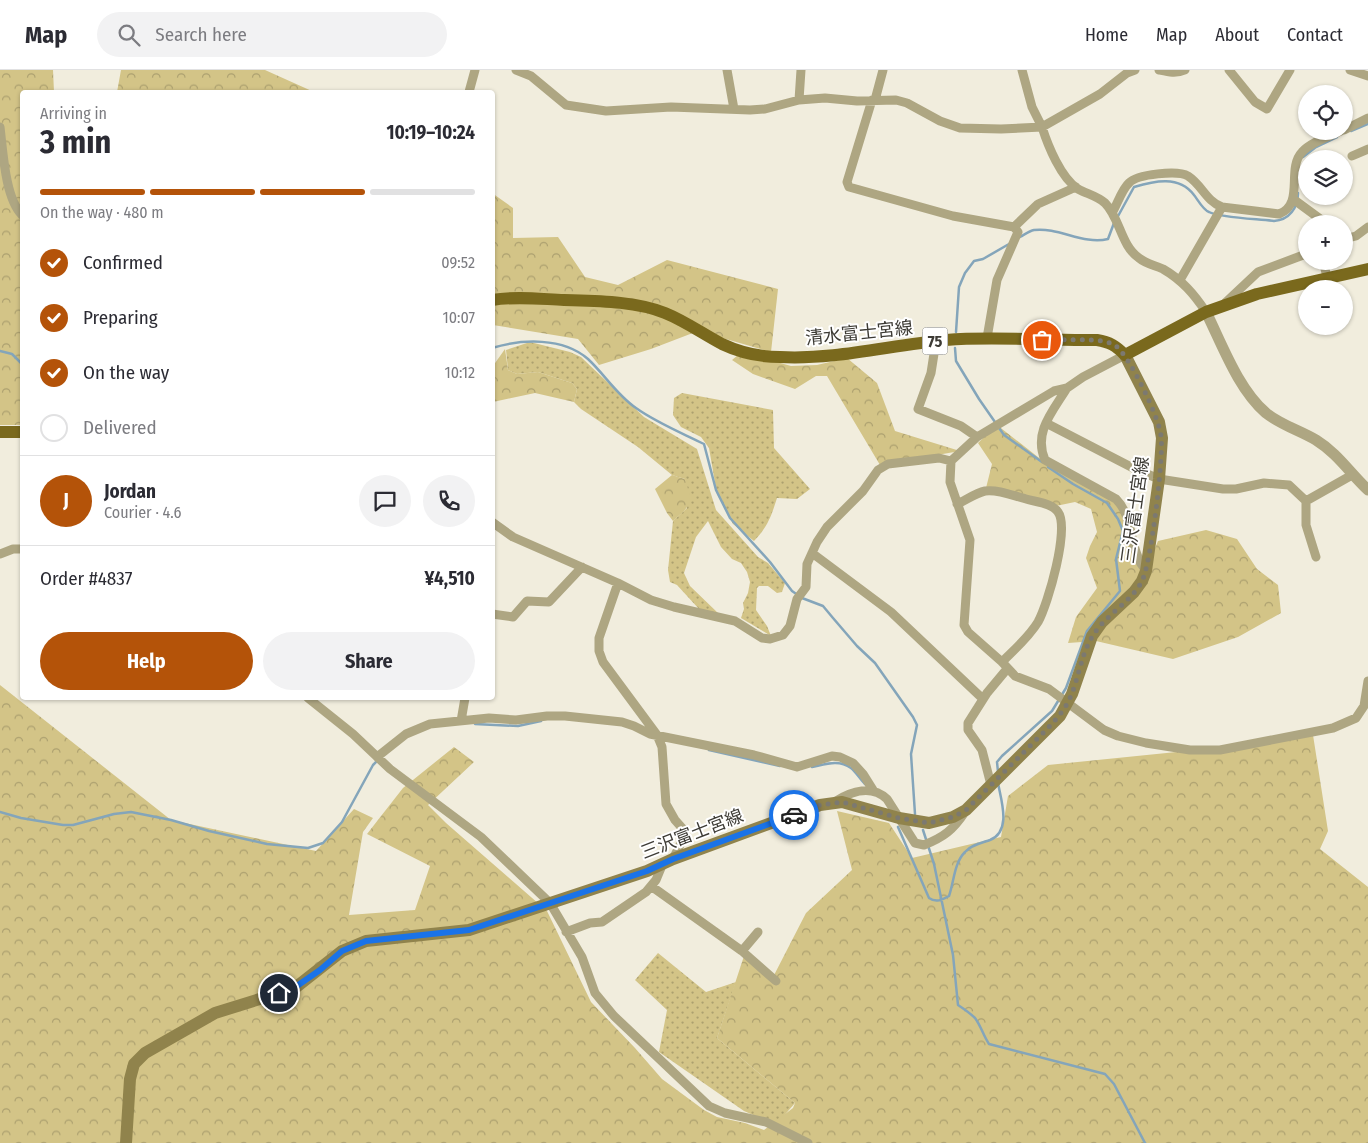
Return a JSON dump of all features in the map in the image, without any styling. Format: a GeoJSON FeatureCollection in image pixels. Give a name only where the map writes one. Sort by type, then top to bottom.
{"type":"FeatureCollection","features":[{"type":"Feature","properties":{"kind":"main road"},"geometry":{"type":"LineString","coordinates":[[1326,280],[1368,269]]}},
{"type":"Feature","properties":{"kind":"main road"},"geometry":{"type":"LineString","coordinates":[[1125,355],[1206,312],[1257,294],[1298,286]]}},
{"type":"Feature","properties":{"kind":"main road","name":"清水富士宮線"},"geometry":{"type":"LineString","coordinates":[[495,300],[512,297],[594,301],[655,309],[724,345],[761,355],[781,358],[862,353],[936,341],[987,338],[1097,340],[1115,345],[1125,355]]}},
{"type":"Feature","properties":{"kind":"main road","name":"三沢富士宮線"},"geometry":{"type":"LineString","coordinates":[[126,1143],[130,1079],[134,1064],[145,1053],[215,1013],[294,988],[320,970],[342,951],[366,941],[469,930],[647,871],[668,861],[820,805],[842,802],[899,818],[929,823],[953,817],[966,810],[1060,716],[1063,700],[1092,636],[1102,622],[1134,592],[1142,581],[1146,570],[1159,479],[1162,438],[1159,422],[1125,355]]}},
{"type":"Feature","properties":{"kind":"main road"},"geometry":{"type":"LineString","coordinates":[[0,432],[20,432]]}},
{"type":"Feature","properties":{"kind":"street"},"geometry":{"type":"LineString","coordinates":[[470,90],[475,70]]}},
{"type":"Feature","properties":{"kind":"street"},"geometry":{"type":"LineString","coordinates":[[516,70],[532,76],[566,105],[577,108],[606,111],[671,107],[765,109],[799,100],[825,98],[857,101],[896,100],[907,103],[940,121],[960,128],[1001,129],[1042,127],[1100,94],[1127,73],[1135,70]]}},
{"type":"Feature","properties":{"kind":"street"},"geometry":{"type":"LineString","coordinates":[[727,70],[734,109]]}},
{"type":"Feature","properties":{"kind":"street"},"geometry":{"type":"LineString","coordinates":[[799,100],[801,70]]}},
{"type":"Feature","properties":{"kind":"street"},"geometry":{"type":"LineString","coordinates":[[883,70],[847,182],[849,187],[954,216],[1014,227],[1018,232],[997,280],[987,338]]}},
{"type":"Feature","properties":{"kind":"street"},"geometry":{"type":"LineString","coordinates":[[1022,70],[1032,107],[1056,160],[1067,177],[1076,187],[1094,195],[1105,204],[1131,251],[1139,259],[1162,268],[1180,280],[1193,293],[1206,312],[1240,379],[1265,412],[1328,449],[1344,462],[1352,475],[1368,490]]}},
{"type":"Feature","properties":{"kind":"street"},"geometry":{"type":"LineString","coordinates":[[1159,70],[1179,73],[1185,70]]}},
{"type":"Feature","properties":{"kind":"street"},"geometry":{"type":"LineString","coordinates":[[1229,70],[1255,102],[1267,109],[1290,70]]}},
{"type":"Feature","properties":{"kind":"street"},"geometry":{"type":"LineString","coordinates":[[1350,70],[1368,76]]}},
{"type":"Feature","properties":{"kind":"street"},"geometry":{"type":"LineString","coordinates":[[1353,125],[1368,118]]}},
{"type":"Feature","properties":{"kind":"street"},"geometry":{"type":"LineString","coordinates":[[0,127],[9,183],[16,209],[20,213]]}},
{"type":"Feature","properties":{"kind":"street"},"geometry":{"type":"LineString","coordinates":[[1112,214],[1129,182],[1142,176],[1179,173],[1194,181],[1209,200],[1222,207],[1279,214],[1286,211],[1296,201],[1295,163],[1302,152],[1321,140]]}},
{"type":"Feature","properties":{"kind":"street"},"geometry":{"type":"LineString","coordinates":[[1353,156],[1368,149]]}},
{"type":"Feature","properties":{"kind":"street"},"geometry":{"type":"LineString","coordinates":[[1014,227],[1038,204],[1076,187]]}},
{"type":"Feature","properties":{"kind":"street"},"geometry":{"type":"LineString","coordinates":[[1296,201],[1315,215]]}},
{"type":"Feature","properties":{"kind":"street"},"geometry":{"type":"LineString","coordinates":[[1180,280],[1222,207]]}},
{"type":"Feature","properties":{"kind":"street"},"geometry":{"type":"LineString","coordinates":[[1353,237],[1368,227]]}},
{"type":"Feature","properties":{"kind":"street"},"geometry":{"type":"LineString","coordinates":[[1221,307],[1244,283],[1258,272],[1298,257]]}},
{"type":"Feature","properties":{"kind":"street"},"geometry":{"type":"LineString","coordinates":[[936,341],[931,373],[918,409],[962,426],[977,437]]}},
{"type":"Feature","properties":{"kind":"street"},"geometry":{"type":"LineString","coordinates":[[1125,355],[1083,377],[1067,388],[1054,391],[977,437],[951,461],[950,482],[970,540],[964,625],[968,632],[1015,676],[1044,687],[1104,730],[1118,736],[1146,743],[1190,750],[1220,750],[1333,728],[1356,718],[1366,707],[1368,681]]}},
{"type":"Feature","properties":{"kind":"street"},"geometry":{"type":"LineString","coordinates":[[1067,388],[1046,423],[1041,436],[1041,450],[1045,460],[1116,499],[1123,506],[1138,558],[1146,570]]}},
{"type":"Feature","properties":{"kind":"street"},"geometry":{"type":"LineString","coordinates":[[1046,423],[1135,469],[1159,479],[1223,490],[1236,490],[1264,482],[1289,485],[1306,501],[1306,524],[1316,557]]}},
{"type":"Feature","properties":{"kind":"street"},"geometry":{"type":"LineString","coordinates":[[495,524],[513,537],[618,583],[651,600],[735,621],[762,638],[770,640],[783,635],[790,626],[797,599],[806,587],[808,564],[817,542],[827,527],[863,491],[878,470],[888,464],[939,458],[951,461]]}},
{"type":"Feature","properties":{"kind":"street"},"geometry":{"type":"LineString","coordinates":[[1306,501],[1352,475]]}},
{"type":"Feature","properties":{"kind":"street"},"geometry":{"type":"LineString","coordinates":[[957,504],[985,491],[998,492],[1046,504],[1057,510],[1061,518],[1060,553],[1038,622],[1005,665],[968,723],[968,730],[982,750],[995,781]]}},
{"type":"Feature","properties":{"kind":"street"},"geometry":{"type":"LineString","coordinates":[[0,554],[13,549],[20,549]]}},
{"type":"Feature","properties":{"kind":"street"},"geometry":{"type":"LineString","coordinates":[[812,553],[891,612],[983,699]]}},
{"type":"Feature","properties":{"kind":"street"},"geometry":{"type":"LineString","coordinates":[[495,614],[513,617],[527,601],[549,602],[582,567]]}},
{"type":"Feature","properties":{"kind":"street"},"geometry":{"type":"LineString","coordinates":[[566,932],[602,922],[646,892],[683,839],[683,829],[675,820],[666,804],[662,747],[657,736],[604,662],[599,651],[599,638],[618,583]]}},
{"type":"Feature","properties":{"kind":"street"},"geometry":{"type":"LineString","coordinates":[[310,700],[353,734],[380,760],[480,837],[550,904],[582,957],[595,993],[614,1016],[709,1106],[725,1113],[766,1122],[808,1143]]}},
{"type":"Feature","properties":{"kind":"street"},"geometry":{"type":"LineString","coordinates":[[462,721],[465,700]]}},
{"type":"Feature","properties":{"kind":"street"},"geometry":{"type":"LineString","coordinates":[[380,760],[399,739],[417,728],[440,722],[489,718],[516,720],[565,716],[622,722],[657,736],[754,755],[797,767],[832,756],[840,757],[852,763],[863,774],[874,790],[887,799],[915,843],[924,845],[948,833],[956,826],[966,810]]}},
{"type":"Feature","properties":{"kind":"street"},"geometry":{"type":"LineString","coordinates":[[834,802],[856,792],[874,790]]}},
{"type":"Feature","properties":{"kind":"street"},"geometry":{"type":"LineString","coordinates":[[651,886],[742,951],[776,981]]}},
{"type":"Feature","properties":{"kind":"street"},"geometry":{"type":"LineString","coordinates":[[742,951],[758,932]]}},
{"type":"Feature","properties":{"kind":"green space"},"geometry":{"type":"Polygon","coordinates":[[[0,70],[53,70],[54,90],[20,90],[20,425],[0,425],[0,70]]]}},
{"type":"Feature","properties":{"kind":"green space"},"geometry":{"type":"Polygon","coordinates":[[[121,70],[265,70],[310,90],[117,90],[121,70]]]}},
{"type":"Feature","properties":{"kind":"green space"},"geometry":{"type":"Polygon","coordinates":[[[495,195],[513,208],[513,238],[558,237],[585,277],[618,285],[667,260],[778,289],[771,352],[698,331],[651,349],[599,365],[578,339],[495,325],[495,195]]]}},
{"type":"Feature","properties":{"kind":"green space"},"geometry":{"type":"Polygon","coordinates":[[[530,342],[570,352],[581,357],[644,417],[697,449],[716,510],[758,557],[768,563],[785,583],[782,592],[777,593],[768,586],[759,586],[757,588],[756,610],[767,626],[771,636],[741,618],[744,609],[743,603],[748,593],[750,582],[747,572],[741,563],[732,559],[721,547],[708,521],[696,537],[684,573],[690,586],[719,614],[699,609],[677,585],[670,582],[668,570],[673,521],[687,508],[685,479],[672,475],[638,447],[581,409],[574,402],[577,389],[572,383],[538,372],[517,374],[508,370],[506,350],[530,342]]]}},
{"type":"Feature","properties":{"kind":"green space"},"geometry":{"type":"Polygon","coordinates":[[[505,349],[508,370],[517,374],[538,372],[572,383],[577,389],[574,402],[535,393],[495,402],[495,363],[505,349]]]}},
{"type":"Feature","properties":{"kind":"green space"},"geometry":{"type":"Polygon","coordinates":[[[738,355],[766,359],[791,366],[817,365],[847,358],[877,383],[895,431],[960,451],[880,465],[827,376],[816,376],[795,389],[753,374],[732,360],[738,355]]]}},
{"type":"Feature","properties":{"kind":"green space"},"geometry":{"type":"Polygon","coordinates":[[[682,393],[773,410],[774,448],[810,489],[797,499],[777,498],[763,531],[754,541],[733,524],[717,494],[709,448],[701,437],[681,427],[673,415],[674,398],[682,393]]]}},
{"type":"Feature","properties":{"kind":"green space"},"geometry":{"type":"Polygon","coordinates":[[[997,425],[1043,461],[1116,499],[1140,561],[1147,567],[1158,541],[1206,530],[1237,539],[1257,569],[1278,585],[1281,613],[1238,637],[1173,659],[1096,641],[1068,643],[1076,617],[1097,588],[1086,558],[1097,532],[1091,509],[1075,502],[1051,507],[986,488],[992,464],[978,443],[997,425]]]}},
{"type":"Feature","properties":{"kind":"green space"},"geometry":{"type":"Polygon","coordinates":[[[672,475],[685,479],[690,499],[684,511],[673,521],[655,489],[672,475]]]}},
{"type":"Feature","properties":{"kind":"green space"},"geometry":{"type":"Polygon","coordinates":[[[0,685],[171,820],[316,851],[354,809],[373,818],[363,832],[349,915],[415,910],[430,866],[367,834],[403,788],[454,747],[474,762],[428,805],[547,911],[591,1002],[662,1079],[704,1110],[717,1117],[745,1123],[764,1130],[793,1108],[795,1103],[717,1038],[744,956],[771,981],[806,913],[852,870],[837,811],[889,823],[912,858],[1001,837],[1008,796],[1048,765],[1196,750],[1313,735],[1328,831],[1320,849],[1368,887],[1368,1143],[0,1143],[0,685]]]}},
{"type":"Feature","properties":{"kind":"green space"},"geometry":{"type":"Polygon","coordinates":[[[658,953],[706,992],[736,982],[717,1038],[795,1103],[776,1125],[744,1111],[659,1052],[667,1010],[635,980],[658,953]]]}},
{"type":"Feature","properties":{"kind":"waterway"},"geometry":{"type":"LineString","coordinates":[[1353,130],[1368,124]]}},
{"type":"Feature","properties":{"kind":"waterway"},"geometry":{"type":"LineString","coordinates":[[1312,150],[1331,140]]}},
{"type":"Feature","properties":{"kind":"waterway"},"geometry":{"type":"LineString","coordinates":[[1117,218],[1134,187],[1166,181],[1181,184],[1188,189],[1209,212],[1231,217],[1279,220],[1292,212],[1298,198]]}},
{"type":"Feature","properties":{"kind":"waterway"},"geometry":{"type":"LineString","coordinates":[[1020,237],[1034,230],[1043,230],[1089,240],[1108,239],[1114,223]]}},
{"type":"Feature","properties":{"kind":"waterway"},"geometry":{"type":"LineString","coordinates":[[956,332],[959,287],[965,273],[974,261],[983,259],[1009,244]]}},
{"type":"Feature","properties":{"kind":"waterway"},"geometry":{"type":"LineString","coordinates":[[495,347],[516,343],[542,342],[555,343],[578,352],[588,359],[623,397],[636,408],[661,423],[704,444],[716,490],[730,518],[770,562],[792,591],[802,598],[823,606],[857,646],[875,663],[913,717],[917,725],[911,754],[915,814]]}},
{"type":"Feature","properties":{"kind":"waterway"},"geometry":{"type":"LineString","coordinates":[[955,348],[956,361],[1004,435],[1042,462]]}},
{"type":"Feature","properties":{"kind":"waterway"},"geometry":{"type":"LineString","coordinates":[[0,351],[12,354],[20,362]]}},
{"type":"Feature","properties":{"kind":"waterway"},"geometry":{"type":"LineString","coordinates":[[998,772],[997,762],[1002,756],[1052,711],[1066,688],[1087,631],[1120,591],[1116,559],[1123,531],[1118,519],[1107,503],[1048,467]]}},
{"type":"Feature","properties":{"kind":"waterway"},"geometry":{"type":"LineString","coordinates":[[475,724],[518,726],[541,721]]}},
{"type":"Feature","properties":{"kind":"waterway"},"geometry":{"type":"LineString","coordinates":[[709,750],[780,766]]}},
{"type":"Feature","properties":{"kind":"waterway"},"geometry":{"type":"LineString","coordinates":[[0,812],[21,818],[63,825],[73,825],[114,814],[131,812],[267,844],[308,848],[323,843],[342,822],[373,765],[378,760]]}},
{"type":"Feature","properties":{"kind":"waterway"},"geometry":{"type":"LineString","coordinates":[[812,767],[832,763],[846,765],[855,771],[865,784]]}},
{"type":"Feature","properties":{"kind":"waterway"},"geometry":{"type":"LineString","coordinates":[[898,827],[929,898],[937,901],[944,899],[949,896],[956,867],[961,856],[973,846],[997,836],[1001,830],[1003,806],[998,783]]}},
{"type":"Feature","properties":{"kind":"waterway"},"geometry":{"type":"LineString","coordinates":[[923,830],[934,864],[953,955],[958,1005],[975,1018],[989,1044],[1105,1074],[1114,1084],[1145,1143]]}},
{"type":"Feature","properties":{"kind":"way so far"},"geometry":{"type":"LineString","coordinates":[[794,815],[820,805],[842,802],[899,818],[929,823],[953,817],[966,810],[1060,716],[1072,694],[1092,636],[1102,622],[1134,592],[1142,581],[1150,551],[1159,479],[1162,438],[1159,422],[1125,355],[1115,345],[1097,340],[1042,340]]}},
{"type":"Feature","properties":{"kind":"route"},"geometry":{"type":"LineString","coordinates":[[279,993],[294,988],[320,970],[342,951],[366,941],[469,930],[647,871],[673,859],[794,815]]}}]}
